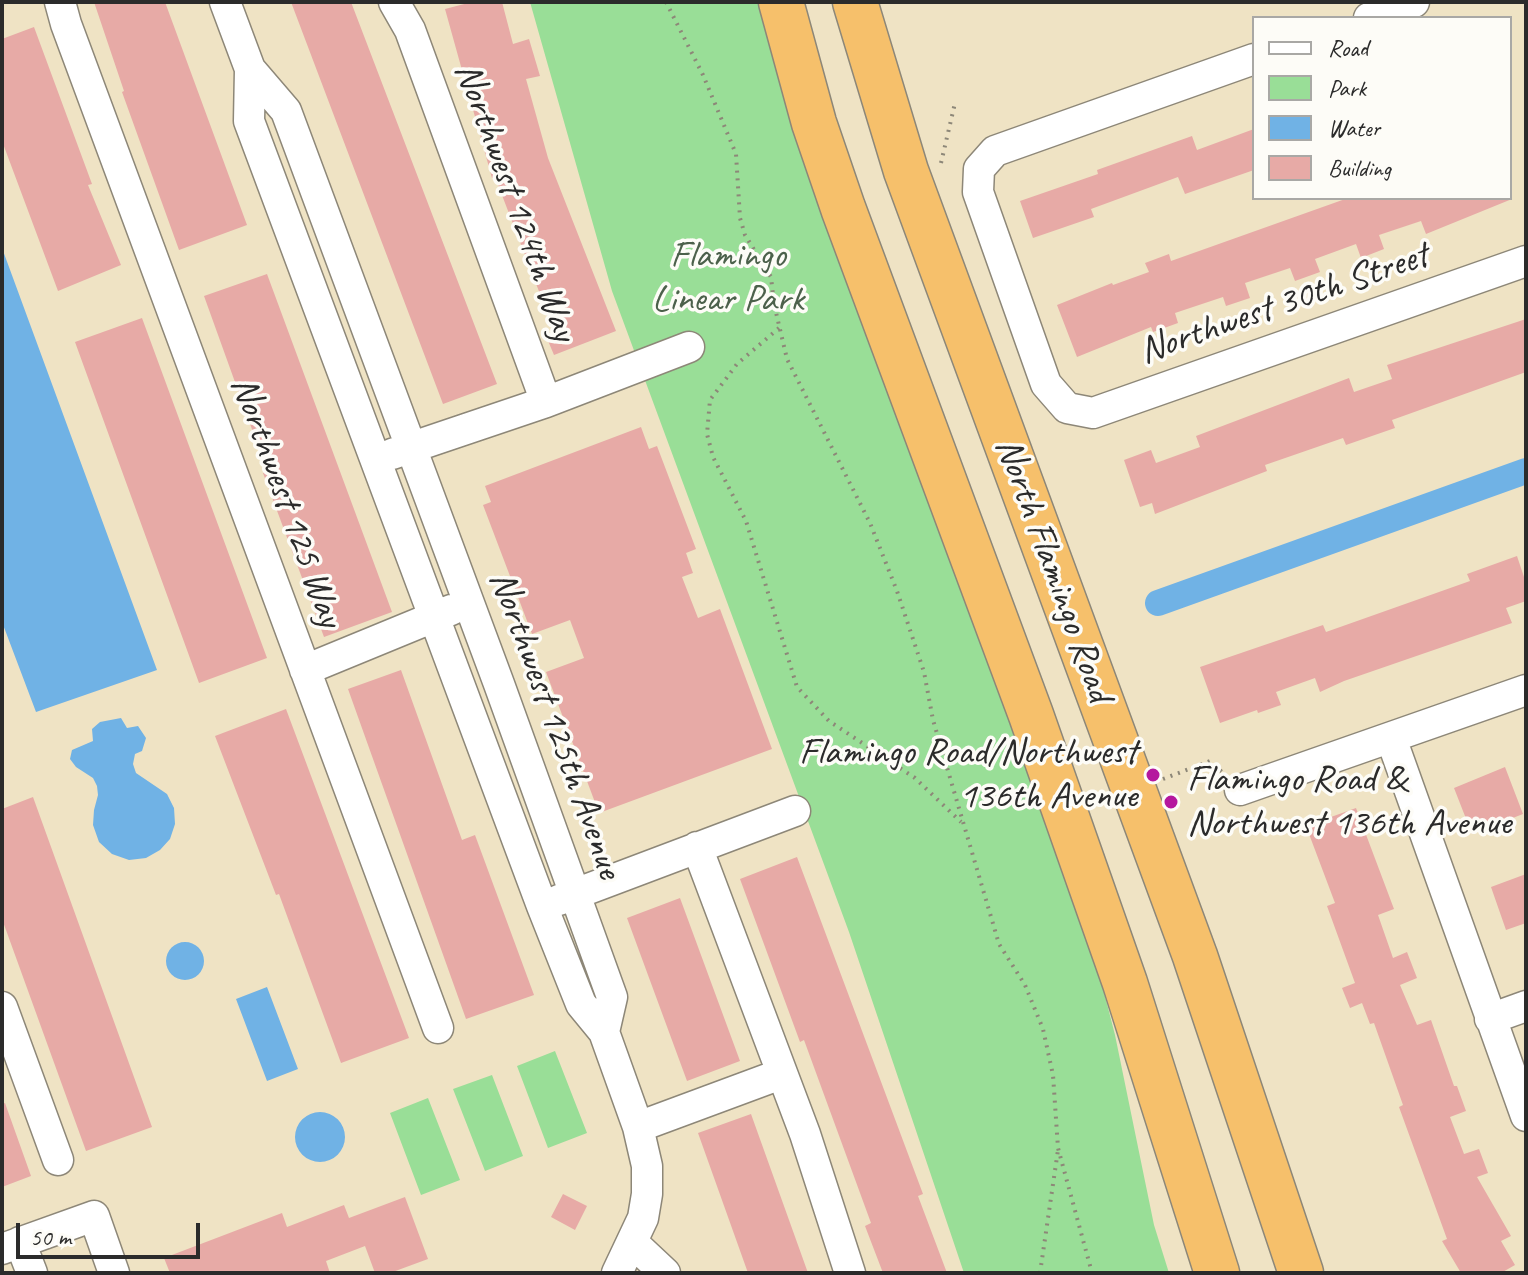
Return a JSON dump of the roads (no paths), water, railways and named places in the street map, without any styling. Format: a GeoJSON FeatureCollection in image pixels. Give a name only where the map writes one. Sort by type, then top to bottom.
{"type":"FeatureCollection","features":[{"type":"Feature","properties":{"kind":"highway","name":"North Flamingo Road"},"geometry":{"type":"LineString","coordinates":[[781,2],[814,123],[843,208],[1052,775],[1125,983],[1217,1273]]}},
{"type":"Feature","properties":{"kind":"highway","name":"North Flamingo Road"},"geometry":{"type":"LineString","coordinates":[[855,2],[906,171],[1195,956],[1301,1273]]}},
{"type":"Feature","properties":{"kind":"street","name":"Northwest 125 Way"},"geometry":{"type":"LineString","coordinates":[[60,2],[438,1028]]}},
{"type":"Feature","properties":{"kind":"street","name":"Northwest 125th Avenue"},"geometry":{"type":"LineString","coordinates":[[225,2],[250,69],[286,111],[575,894],[612,997],[604,1032]]}},
{"type":"Feature","properties":{"kind":"street","name":"Northwest 124th Way"},"geometry":{"type":"LineString","coordinates":[[394,2],[413,16],[546,402]]}},
{"type":"Feature","properties":{"kind":"street"},"geometry":{"type":"LineString","coordinates":[[1375,16],[1414,2]]}},
{"type":"Feature","properties":{"kind":"street","name":"Northwest 30th Street"},"geometry":{"type":"LineString","coordinates":[[1252,60],[995,151],[979,169],[978,192],[1046,384],[1067,408],[1093,413],[1526,261]]}},
{"type":"Feature","properties":{"kind":"street","name":"Northwest 125th Avenue"},"geometry":{"type":"LineString","coordinates":[[250,69],[249,121],[542,906],[581,1004],[604,1032],[638,1127],[647,1166],[647,1194],[643,1218],[617,1273]]}},
{"type":"Feature","properties":{"kind":"street"},"geometry":{"type":"LineString","coordinates":[[375,460],[546,402],[689,347]]}},
{"type":"Feature","properties":{"kind":"street"},"geometry":{"type":"LineString","coordinates":[[305,670],[468,605]]}},
{"type":"Feature","properties":{"kind":"street"},"geometry":{"type":"LineString","coordinates":[[1240,790],[1526,690]]}},
{"type":"Feature","properties":{"kind":"street"},"geometry":{"type":"LineString","coordinates":[[1391,738],[1526,1116]]}},
{"type":"Feature","properties":{"kind":"street"},"geometry":{"type":"LineString","coordinates":[[542,906],[795,811]]}},
{"type":"Feature","properties":{"kind":"street"},"geometry":{"type":"LineString","coordinates":[[697,847],[805,1134],[850,1273]]}},
{"type":"Feature","properties":{"kind":"street"},"geometry":{"type":"LineString","coordinates":[[1490,1019],[1526,1006]]}},
{"type":"Feature","properties":{"kind":"street"},"geometry":{"type":"LineString","coordinates":[[2,1007],[58,1160]]}},
{"type":"Feature","properties":{"kind":"street"},"geometry":{"type":"LineString","coordinates":[[638,1127],[781,1074]]}},
{"type":"Feature","properties":{"kind":"street"},"geometry":{"type":"LineString","coordinates":[[32,1273],[11,1245],[94,1216],[114,1273]]}},
{"type":"Feature","properties":{"kind":"street"},"geometry":{"type":"LineString","coordinates":[[633,1243],[665,1273]]}},
{"type":"Feature","properties":{"kind":"water"},"geometry":{"type":"Polygon","coordinates":[[[2,248],[157,670],[36,712],[2,622],[2,248]]]}},
{"type":"Feature","properties":{"kind":"water"},"geometry":{"type":"Polygon","coordinates":[[[121,718],[127,728],[138,726],[146,738],[142,751],[135,754],[133,764],[136,773],[167,794],[174,808],[175,824],[170,839],[160,850],[146,858],[129,860],[112,854],[99,842],[93,825],[97,786],[93,778],[70,759],[72,750],[93,741],[92,729],[100,722],[121,718]]]}},
{"type":"Feature","properties":{"kind":"water"},"geometry":{"type":"Polygon","coordinates":[[[185,942],[198,948],[204,961],[198,974],[185,980],[172,974],[166,961],[172,948],[185,942]]]}},
{"type":"Feature","properties":{"kind":"water"},"geometry":{"type":"Polygon","coordinates":[[[267,987],[298,1069],[267,1081],[236,999],[267,987]]]}},
{"type":"Feature","properties":{"kind":"water"},"geometry":{"type":"Polygon","coordinates":[[[320,1112],[338,1119],[345,1137],[338,1155],[320,1162],[302,1155],[295,1137],[302,1119],[320,1112]]]}},
{"type":"Feature","properties":{"kind":"waterway"},"geometry":{"type":"LineString","coordinates":[[1158,603],[1526,471]]}},
{"type":"Feature","properties":{"kind":"place","name":"Flamingo Road/Northwest 136th Avenue"},"geometry":{"type":"Point","coordinates":[1153,775]}},
{"type":"Feature","properties":{"kind":"place","name":"Flamingo Road & Northwest 136th Avenue"},"geometry":{"type":"Point","coordinates":[1171,802]}},
{"type":"Feature","properties":{"kind":"park label","name":"Flamingo Linear Park"},"geometry":{"type":"Point","coordinates":[728,278]}}]}
